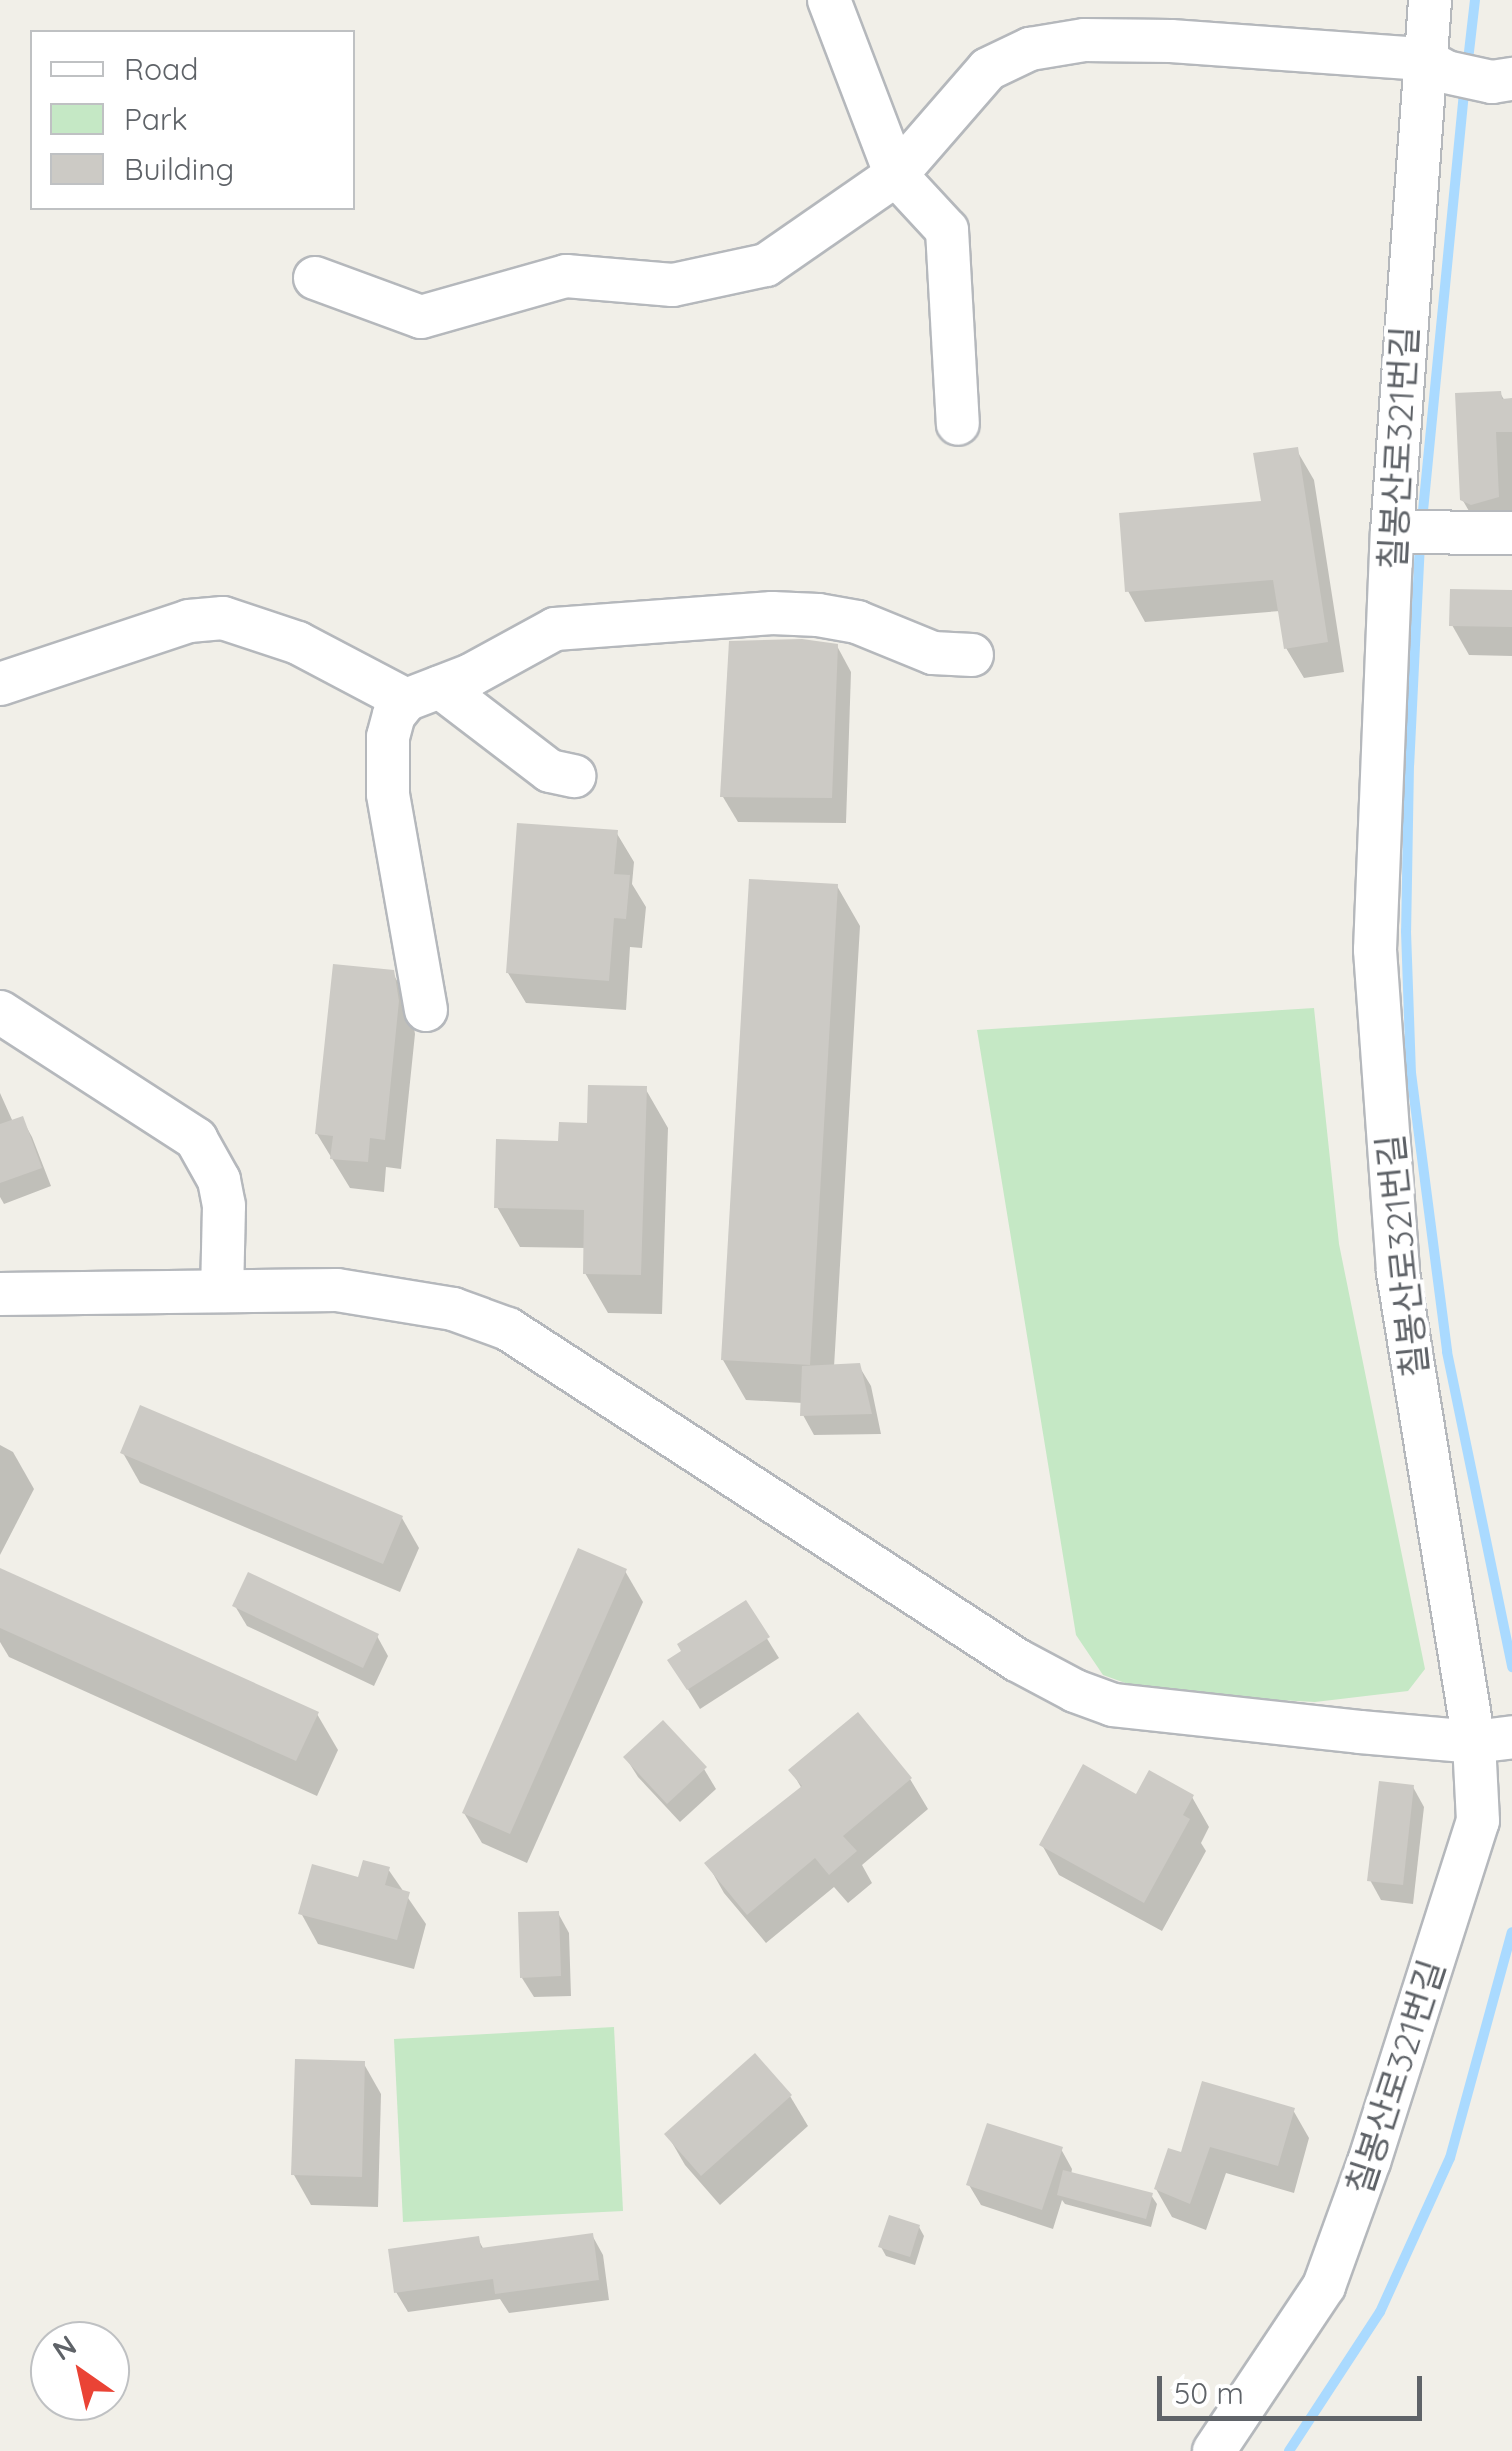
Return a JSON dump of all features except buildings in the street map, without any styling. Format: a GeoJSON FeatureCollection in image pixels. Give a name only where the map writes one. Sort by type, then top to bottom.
{"type":"FeatureCollection","features":[{"type":"Feature","properties":{"kind":"street"},"geometry":{"type":"LineString","coordinates":[[829,0],[896,175],[947,230],[958,424]]}},
{"type":"Feature","properties":{"kind":"street","name":"칠봉산로321번길"},"geometry":{"type":"LineString","coordinates":[[1214,2451],[1324,2286],[1363,2180],[1478,1821],[1493,1740],[1398,1271],[1376,969],[1392,532],[1434,66],[1430,0]]}},
{"type":"Feature","properties":{"kind":"street"},"geometry":{"type":"LineString","coordinates":[[315,278],[421,317],[566,276],[673,285],[766,265],[896,175],[988,69],[1030,49],[1084,40],[1171,41],[1434,66],[1502,80]]}},
{"type":"Feature","properties":{"kind":"street"},"geometry":{"type":"LineString","coordinates":[[1392,532],[1512,532]]}},
{"type":"Feature","properties":{"kind":"street"},"geometry":{"type":"LineString","coordinates":[[426,1010],[388,794],[388,736],[394,715],[423,694],[555,629],[772,613],[857,622],[933,653],[972,654]]}},
{"type":"Feature","properties":{"kind":"street"},"geometry":{"type":"LineString","coordinates":[[0,684],[189,621],[223,618],[298,643],[423,694],[550,771],[574,776]]}},
{"type":"Feature","properties":{"kind":"street"},"geometry":{"type":"LineString","coordinates":[[0,1012],[196,1139],[219,1180],[224,1206],[222,1292]]}},
{"type":"Feature","properties":{"kind":"street"},"geometry":{"type":"LineString","coordinates":[[0,1294],[337,1290],[406,1299],[508,1329],[1017,1660],[1113,1705],[1493,1740]]}},
{"type":"Feature","properties":{"kind":"green space"},"geometry":{"type":"Polygon","coordinates":[[[1314,1008],[1339,1244],[1425,1669],[1408,1691],[1315,1702],[1153,1693],[1103,1675],[1076,1635],[977,1030],[1314,1008]]]}},
{"type":"Feature","properties":{"kind":"green space"},"geometry":{"type":"Polygon","coordinates":[[[614,2027],[623,2211],[403,2222],[394,2039],[614,2027]]]}},
{"type":"Feature","properties":{"kind":"waterway"},"geometry":{"type":"LineString","coordinates":[[1467,69],[1475,0]]}},
{"type":"Feature","properties":{"kind":"waterway"},"geometry":{"type":"LineString","coordinates":[[1422,521],[1465,85]]}},
{"type":"Feature","properties":{"kind":"waterway"},"geometry":{"type":"LineString","coordinates":[[1420,543],[1406,931],[1411,1073],[1447,1352],[1512,1667]]}},
{"type":"Feature","properties":{"kind":"waterway"},"geometry":{"type":"LineString","coordinates":[[1289,2451],[1380,2312],[1450,2158],[1512,1932]]}}]}
